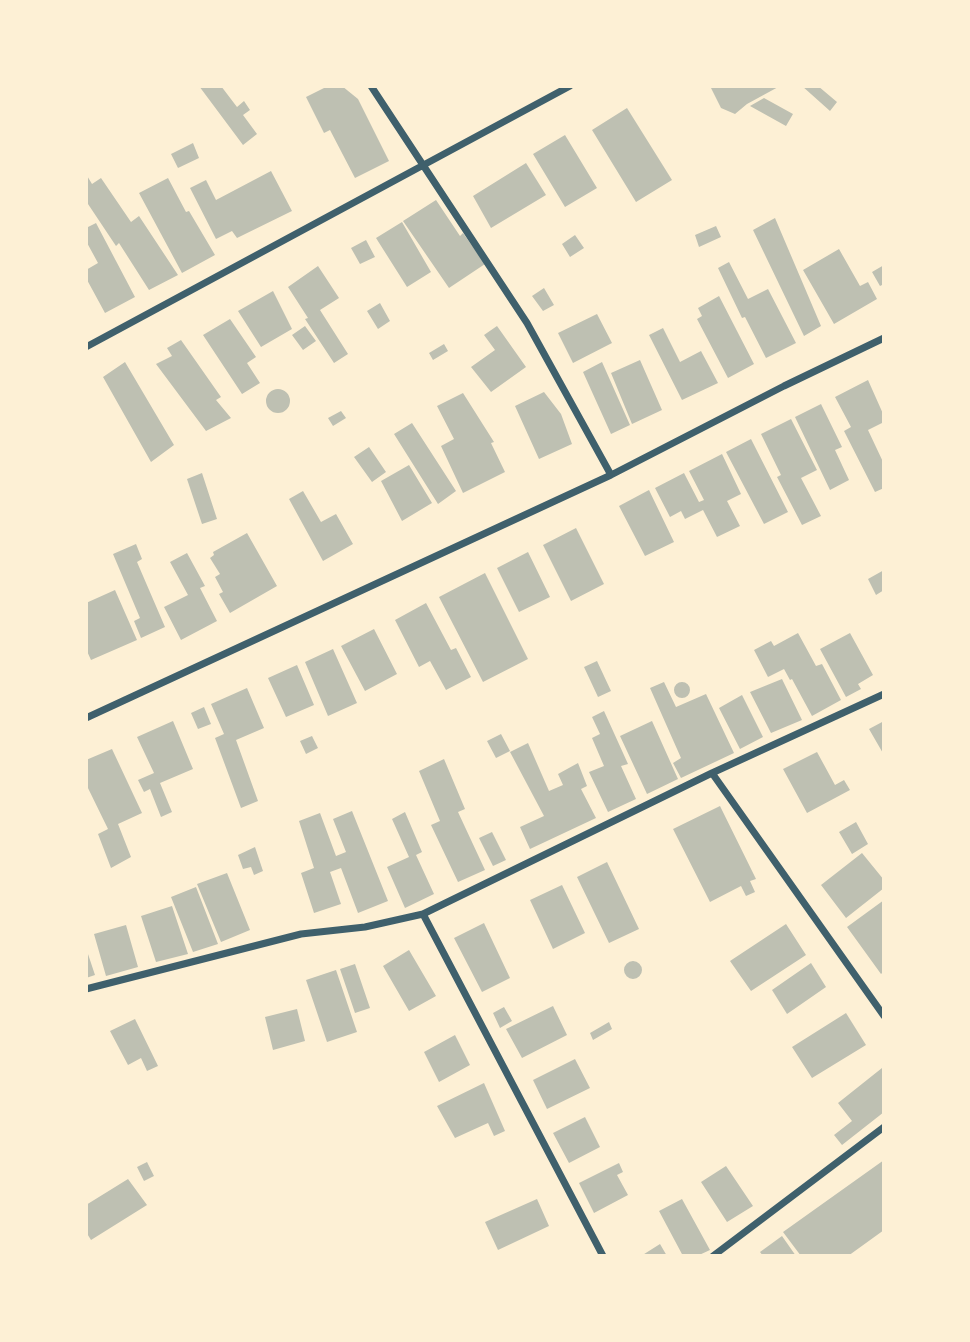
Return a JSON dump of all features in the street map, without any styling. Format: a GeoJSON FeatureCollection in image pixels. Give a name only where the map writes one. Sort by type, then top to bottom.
{"type":"FeatureCollection","features":[{"type":"Feature","properties":{"kind":"street"},"geometry":{"type":"LineString","coordinates":[[371,86],[527,323],[611,475]]}},
{"type":"Feature","properties":{"kind":"street"},"geometry":{"type":"LineString","coordinates":[[86,347],[570,86]]}},
{"type":"Feature","properties":{"kind":"street"},"geometry":{"type":"LineString","coordinates":[[86,718],[611,475],[884,338]]}},
{"type":"Feature","properties":{"kind":"street"},"geometry":{"type":"LineString","coordinates":[[86,989],[301,934],[365,927],[423,914],[712,773],[884,694]]}},
{"type":"Feature","properties":{"kind":"street"},"geometry":{"type":"LineString","coordinates":[[712,773],[884,1016]]}},
{"type":"Feature","properties":{"kind":"street"},"geometry":{"type":"LineString","coordinates":[[423,914],[603,1256]]}},
{"type":"Feature","properties":{"kind":"street"},"geometry":{"type":"LineString","coordinates":[[713,1256],[884,1127]]}},
{"type":"Feature","properties":{"kind":"building"},"geometry":{"type":"Polygon","coordinates":[[[199,86],[221,86],[237,107],[244,101],[250,110],[243,115],[257,134],[243,145],[199,86]]]}},
{"type":"Feature","properties":{"kind":"building"},"geometry":{"type":"Polygon","coordinates":[[[328,86],[342,86],[358,99],[389,161],[355,178],[330,130],[324,133],[306,97],[328,86]]]}},
{"type":"Feature","properties":{"kind":"building"},"geometry":{"type":"Polygon","coordinates":[[[710,86],[780,86],[747,104],[735,114],[721,108],[710,86]]]}},
{"type":"Feature","properties":{"kind":"building"},"geometry":{"type":"Polygon","coordinates":[[[802,86],[818,86],[837,102],[830,111],[802,86]]]}},
{"type":"Feature","properties":{"kind":"building"},"geometry":{"type":"Polygon","coordinates":[[[764,98],[793,114],[786,126],[750,106],[764,98]]]}},
{"type":"Feature","properties":{"kind":"building"},"geometry":{"type":"Polygon","coordinates":[[[627,108],[672,180],[636,202],[592,130],[627,108]]]}},
{"type":"Feature","properties":{"kind":"building"},"geometry":{"type":"Polygon","coordinates":[[[565,135],[597,188],[565,207],[533,154],[565,135]]]}},
{"type":"Feature","properties":{"kind":"building"},"geometry":{"type":"Polygon","coordinates":[[[193,143],[199,158],[178,168],[171,154],[193,143]]]}},
{"type":"Feature","properties":{"kind":"building"},"geometry":{"type":"Polygon","coordinates":[[[526,163],[546,195],[491,228],[473,196],[526,163]]]}},
{"type":"Feature","properties":{"kind":"building"},"geometry":{"type":"Polygon","coordinates":[[[271,171],[292,211],[237,238],[232,231],[216,239],[190,188],[206,180],[216,200],[271,171]]]}},
{"type":"Feature","properties":{"kind":"building"},"geometry":{"type":"Polygon","coordinates":[[[86,174],[92,184],[101,178],[131,222],[139,216],[178,275],[149,290],[119,243],[116,246],[86,201],[86,174]]]}},
{"type":"Feature","properties":{"kind":"building"},"geometry":{"type":"Polygon","coordinates":[[[168,178],[186,212],[189,211],[215,255],[182,273],[139,193],[168,178]]]}},
{"type":"Feature","properties":{"kind":"building"},"geometry":{"type":"Polygon","coordinates":[[[436,200],[460,236],[463,233],[485,264],[449,288],[403,221],[436,200]]]}},
{"type":"Feature","properties":{"kind":"building"},"geometry":{"type":"Polygon","coordinates":[[[775,218],[821,326],[804,336],[753,230],[775,218]]]}},
{"type":"Feature","properties":{"kind":"building"},"geometry":{"type":"Polygon","coordinates":[[[402,222],[431,272],[407,287],[376,238],[402,222]]]}},
{"type":"Feature","properties":{"kind":"building"},"geometry":{"type":"Polygon","coordinates":[[[96,223],[135,297],[105,313],[86,278],[86,270],[98,263],[86,241],[86,228],[96,223]]]}},
{"type":"Feature","properties":{"kind":"building"},"geometry":{"type":"Polygon","coordinates":[[[716,226],[721,237],[699,247],[695,235],[716,226]]]}},
{"type":"Feature","properties":{"kind":"building"},"geometry":{"type":"Polygon","coordinates":[[[575,235],[584,248],[570,257],[562,244],[575,235]]]}},
{"type":"Feature","properties":{"kind":"building"},"geometry":{"type":"Polygon","coordinates":[[[366,240],[375,257],[360,264],[351,248],[366,240]]]}},
{"type":"Feature","properties":{"kind":"building"},"geometry":{"type":"Polygon","coordinates":[[[839,249],[860,286],[868,282],[877,299],[834,324],[803,270],[839,249]]]}},
{"type":"Feature","properties":{"kind":"building"},"geometry":{"type":"Polygon","coordinates":[[[729,262],[748,299],[768,289],[796,343],[766,358],[745,317],[742,318],[718,268],[729,262]]]}},
{"type":"Feature","properties":{"kind":"building"},"geometry":{"type":"Polygon","coordinates":[[[884,265],[884,284],[880,286],[872,272],[884,265]]]}},
{"type":"Feature","properties":{"kind":"building"},"geometry":{"type":"Polygon","coordinates":[[[318,266],[339,298],[320,310],[348,354],[334,363],[288,287],[318,266]]]}},
{"type":"Feature","properties":{"kind":"building"},"geometry":{"type":"Polygon","coordinates":[[[544,288],[554,305],[543,311],[532,296],[544,288]]]}},
{"type":"Feature","properties":{"kind":"building"},"geometry":{"type":"Polygon","coordinates":[[[273,291],[292,329],[261,347],[238,311],[273,291]]]}},
{"type":"Feature","properties":{"kind":"building"},"geometry":{"type":"Polygon","coordinates":[[[719,296],[754,364],[728,378],[697,319],[702,316],[698,308],[719,296]]]}},
{"type":"Feature","properties":{"kind":"building"},"geometry":{"type":"Polygon","coordinates":[[[380,303],[390,321],[378,329],[367,311],[380,303]]]}},
{"type":"Feature","properties":{"kind":"building"},"geometry":{"type":"Polygon","coordinates":[[[597,314],[612,343],[573,363],[558,333],[597,314]]]}},
{"type":"Feature","properties":{"kind":"building"},"geometry":{"type":"Polygon","coordinates":[[[230,319],[256,357],[247,363],[260,383],[242,394],[203,335],[230,319]]]}},
{"type":"Feature","properties":{"kind":"building"},"geometry":{"type":"Polygon","coordinates":[[[305,326],[316,341],[303,350],[292,335],[305,326]]]}},
{"type":"Feature","properties":{"kind":"building"},"geometry":{"type":"Polygon","coordinates":[[[497,326],[526,367],[491,392],[471,367],[495,350],[484,335],[497,326]]]}},
{"type":"Feature","properties":{"kind":"building"},"geometry":{"type":"Polygon","coordinates":[[[663,328],[680,362],[701,351],[718,383],[682,400],[649,335],[663,328]]]}},
{"type":"Feature","properties":{"kind":"building"},"geometry":{"type":"Polygon","coordinates":[[[181,340],[221,397],[216,400],[231,418],[206,431],[156,364],[172,356],[167,348],[181,340]]]}},
{"type":"Feature","properties":{"kind":"building"},"geometry":{"type":"Polygon","coordinates":[[[444,344],[448,351],[433,360],[429,353],[444,344]]]}},
{"type":"Feature","properties":{"kind":"building"},"geometry":{"type":"Polygon","coordinates":[[[640,360],[662,410],[632,424],[611,373],[640,360]]]}},
{"type":"Feature","properties":{"kind":"building"},"geometry":{"type":"Polygon","coordinates":[[[125,362],[174,445],[151,462],[103,377],[125,362]]]}},
{"type":"Feature","properties":{"kind":"building"},"geometry":{"type":"Polygon","coordinates":[[[602,362],[630,425],[611,434],[583,372],[602,362]]]}},
{"type":"Feature","properties":{"kind":"building"},"geometry":{"type":"Polygon","coordinates":[[[868,380],[884,416],[884,422],[868,430],[884,464],[884,488],[875,492],[844,431],[851,427],[835,397],[868,380]]]}},
{"type":"Feature","properties":{"kind":"building"},"geometry":{"type":"Polygon","coordinates":[[[278,389],[289,396],[290,401],[283,412],[278,413],[267,406],[266,401],[273,390],[278,389]]]}},
{"type":"Feature","properties":{"kind":"building"},"geometry":{"type":"Polygon","coordinates":[[[544,392],[561,414],[572,444],[539,459],[515,406],[544,392]]]}},
{"type":"Feature","properties":{"kind":"building"},"geometry":{"type":"Polygon","coordinates":[[[463,393],[494,442],[491,443],[505,472],[463,493],[441,446],[454,439],[437,406],[463,393]]]}},
{"type":"Feature","properties":{"kind":"building"},"geometry":{"type":"Polygon","coordinates":[[[821,404],[842,447],[835,450],[849,480],[830,490],[795,417],[821,404]]]}},
{"type":"Feature","properties":{"kind":"building"},"geometry":{"type":"Polygon","coordinates":[[[341,411],[346,418],[333,426],[328,418],[341,411]]]}},
{"type":"Feature","properties":{"kind":"building"},"geometry":{"type":"Polygon","coordinates":[[[791,419],[817,470],[801,478],[821,516],[802,525],[777,477],[781,475],[761,434],[791,419]]]}},
{"type":"Feature","properties":{"kind":"building"},"geometry":{"type":"Polygon","coordinates":[[[412,423],[456,491],[438,504],[394,434],[412,423]]]}},
{"type":"Feature","properties":{"kind":"building"},"geometry":{"type":"Polygon","coordinates":[[[751,439],[788,512],[764,524],[726,452],[751,439]]]}},
{"type":"Feature","properties":{"kind":"building"},"geometry":{"type":"Polygon","coordinates":[[[369,447],[386,472],[372,482],[354,457],[369,447]]]}},
{"type":"Feature","properties":{"kind":"building"},"geometry":{"type":"Polygon","coordinates":[[[722,454],[741,494],[727,501],[740,526],[717,537],[703,510],[685,519],[681,511],[670,517],[655,488],[684,473],[699,502],[704,500],[689,471],[722,454]]]}},
{"type":"Feature","properties":{"kind":"building"},"geometry":{"type":"Polygon","coordinates":[[[409,465],[432,503],[402,521],[381,481],[409,465]]]}},
{"type":"Feature","properties":{"kind":"building"},"geometry":{"type":"Polygon","coordinates":[[[202,473],[217,519],[202,524],[187,479],[202,473]]]}},
{"type":"Feature","properties":{"kind":"building"},"geometry":{"type":"Polygon","coordinates":[[[649,490],[674,542],[645,556],[619,506],[649,490]]]}},
{"type":"Feature","properties":{"kind":"building"},"geometry":{"type":"Polygon","coordinates":[[[303,491],[321,522],[336,514],[353,544],[323,561],[289,499],[303,491]]]}},
{"type":"Feature","properties":{"kind":"building"},"geometry":{"type":"Polygon","coordinates":[[[576,528],[604,584],[571,601],[543,545],[576,528]]]}},
{"type":"Feature","properties":{"kind":"building"},"geometry":{"type":"Polygon","coordinates":[[[247,533],[277,586],[230,613],[219,594],[223,592],[215,577],[220,574],[210,558],[214,555],[213,552],[247,533]]]}},
{"type":"Feature","properties":{"kind":"building"},"geometry":{"type":"Polygon","coordinates":[[[136,544],[142,559],[137,562],[165,627],[141,638],[134,621],[140,618],[113,554],[136,544]]]}},
{"type":"Feature","properties":{"kind":"building"},"geometry":{"type":"Polygon","coordinates":[[[528,552],[550,597],[519,612],[497,568],[528,552]]]}},
{"type":"Feature","properties":{"kind":"building"},"geometry":{"type":"Polygon","coordinates":[[[187,553],[205,586],[200,588],[217,621],[181,640],[164,607],[188,595],[170,562],[187,553]]]}},
{"type":"Feature","properties":{"kind":"building"},"geometry":{"type":"Polygon","coordinates":[[[884,570],[884,590],[876,595],[868,579],[884,570]]]}},
{"type":"Feature","properties":{"kind":"building"},"geometry":{"type":"Polygon","coordinates":[[[485,573],[528,659],[483,682],[439,597],[485,573]]]}},
{"type":"Feature","properties":{"kind":"building"},"geometry":{"type":"Polygon","coordinates":[[[115,590],[137,640],[91,660],[86,649],[86,603],[115,590]]]}},
{"type":"Feature","properties":{"kind":"building"},"geometry":{"type":"Polygon","coordinates":[[[426,603],[451,650],[456,648],[471,677],[446,690],[430,661],[419,667],[395,620],[426,603]]]}},
{"type":"Feature","properties":{"kind":"building"},"geometry":{"type":"Polygon","coordinates":[[[374,629],[397,674],[365,691],[341,646],[374,629]]]}},
{"type":"Feature","properties":{"kind":"building"},"geometry":{"type":"Polygon","coordinates":[[[798,633],[816,666],[822,664],[841,700],[812,716],[784,669],[768,677],[754,650],[771,641],[774,646],[798,633]]]}},
{"type":"Feature","properties":{"kind":"building"},"geometry":{"type":"Polygon","coordinates":[[[850,633],[873,675],[858,684],[861,689],[846,697],[820,649],[850,633]]]}},
{"type":"Feature","properties":{"kind":"building"},"geometry":{"type":"Polygon","coordinates":[[[333,649],[357,703],[328,716],[305,662],[333,649]]]}},
{"type":"Feature","properties":{"kind":"building"},"geometry":{"type":"Polygon","coordinates":[[[597,661],[611,691],[598,697],[584,667],[597,661]]]}},
{"type":"Feature","properties":{"kind":"building"},"geometry":{"type":"Polygon","coordinates":[[[297,665],[314,705],[286,717],[268,678],[297,665]]]}},
{"type":"Feature","properties":{"kind":"building"},"geometry":{"type":"Polygon","coordinates":[[[782,679],[802,720],[771,733],[750,692],[782,679]]]}},
{"type":"Feature","properties":{"kind":"building"},"geometry":{"type":"Polygon","coordinates":[[[664,682],[676,707],[706,694],[734,753],[681,778],[673,763],[681,758],[650,688],[664,682]]]}},
{"type":"Feature","properties":{"kind":"building"},"geometry":{"type":"Polygon","coordinates":[[[682,682],[688,684],[688,696],[682,698],[676,696],[674,690],[676,684],[682,682]]]}},
{"type":"Feature","properties":{"kind":"building"},"geometry":{"type":"Polygon","coordinates":[[[247,688],[264,728],[236,740],[258,801],[241,808],[215,738],[224,734],[211,704],[247,688]]]}},
{"type":"Feature","properties":{"kind":"building"},"geometry":{"type":"Polygon","coordinates":[[[742,695],[763,737],[740,749],[719,708],[742,695]]]}},
{"type":"Feature","properties":{"kind":"building"},"geometry":{"type":"Polygon","coordinates":[[[204,707],[211,724],[198,729],[191,713],[204,707]]]}},
{"type":"Feature","properties":{"kind":"building"},"geometry":{"type":"Polygon","coordinates":[[[604,711],[628,764],[621,766],[636,799],[608,812],[589,772],[604,766],[592,738],[600,734],[592,717],[604,711]]]}},
{"type":"Feature","properties":{"kind":"building"},"geometry":{"type":"Polygon","coordinates":[[[173,721],[193,769],[160,783],[172,812],[161,817],[150,789],[144,792],[138,780],[154,773],[137,737],[173,721]]]}},
{"type":"Feature","properties":{"kind":"building"},"geometry":{"type":"Polygon","coordinates":[[[652,721],[678,779],[647,794],[620,736],[652,721]]]}},
{"type":"Feature","properties":{"kind":"building"},"geometry":{"type":"Polygon","coordinates":[[[884,721],[884,755],[869,729],[884,721]]]}},
{"type":"Feature","properties":{"kind":"building"},"geometry":{"type":"Polygon","coordinates":[[[501,734],[510,751],[496,758],[487,741],[501,734]]]}},
{"type":"Feature","properties":{"kind":"building"},"geometry":{"type":"Polygon","coordinates":[[[312,736],[318,748],[306,754],[300,741],[312,736]]]}},
{"type":"Feature","properties":{"kind":"building"},"geometry":{"type":"Polygon","coordinates":[[[528,743],[549,791],[563,785],[558,774],[578,763],[587,786],[581,789],[596,818],[530,849],[520,827],[544,816],[510,752],[528,743]]]}},
{"type":"Feature","properties":{"kind":"building"},"geometry":{"type":"Polygon","coordinates":[[[112,749],[142,813],[118,824],[131,857],[111,868],[98,834],[108,829],[86,784],[86,760],[112,749]]]}},
{"type":"Feature","properties":{"kind":"building"},"geometry":{"type":"Polygon","coordinates":[[[817,752],[835,785],[844,780],[850,790],[807,813],[783,769],[817,752]]]}},
{"type":"Feature","properties":{"kind":"building"},"geometry":{"type":"Polygon","coordinates":[[[444,759],[465,809],[458,812],[485,870],[458,882],[431,825],[440,821],[419,771],[444,759]]]}},
{"type":"Feature","properties":{"kind":"building"},"geometry":{"type":"Polygon","coordinates":[[[720,806],[756,879],[750,881],[755,892],[746,896],[741,886],[710,902],[673,829],[720,806]]]}},
{"type":"Feature","properties":{"kind":"building"},"geometry":{"type":"Polygon","coordinates":[[[352,811],[388,901],[358,913],[341,868],[330,872],[341,904],[314,913],[301,873],[314,868],[299,821],[320,813],[336,856],[346,852],[333,819],[352,811]]]}},
{"type":"Feature","properties":{"kind":"building"},"geometry":{"type":"Polygon","coordinates":[[[405,812],[422,852],[416,855],[434,894],[405,908],[387,867],[409,857],[392,819],[405,812]]]}},
{"type":"Feature","properties":{"kind":"building"},"geometry":{"type":"Polygon","coordinates":[[[856,822],[868,844],[852,854],[839,832],[856,822]]]}},
{"type":"Feature","properties":{"kind":"building"},"geometry":{"type":"Polygon","coordinates":[[[492,832],[506,860],[493,866],[479,838],[492,832]]]}},
{"type":"Feature","properties":{"kind":"building"},"geometry":{"type":"Polygon","coordinates":[[[255,847],[263,871],[254,875],[251,867],[243,869],[238,855],[255,847]]]}},
{"type":"Feature","properties":{"kind":"building"},"geometry":{"type":"Polygon","coordinates":[[[862,853],[884,880],[884,888],[846,918],[821,885],[862,853]]]}},
{"type":"Feature","properties":{"kind":"building"},"geometry":{"type":"Polygon","coordinates":[[[607,862],[639,929],[609,943],[577,877],[607,862]]]}},
{"type":"Feature","properties":{"kind":"building"},"geometry":{"type":"Polygon","coordinates":[[[227,873],[250,930],[221,942],[197,884],[227,873]]]}},
{"type":"Feature","properties":{"kind":"building"},"geometry":{"type":"Polygon","coordinates":[[[562,885],[585,933],[553,949],[530,900],[562,885]]]}},
{"type":"Feature","properties":{"kind":"building"},"geometry":{"type":"Polygon","coordinates":[[[196,887],[218,944],[193,952],[171,897],[196,887]]]}},
{"type":"Feature","properties":{"kind":"building"},"geometry":{"type":"Polygon","coordinates":[[[884,900],[884,971],[881,974],[847,927],[884,900]]]}},
{"type":"Feature","properties":{"kind":"building"},"geometry":{"type":"Polygon","coordinates":[[[172,906],[188,954],[156,962],[141,916],[172,906]]]}},
{"type":"Feature","properties":{"kind":"building"},"geometry":{"type":"Polygon","coordinates":[[[484,923],[510,978],[482,992],[454,938],[484,923]]]}},
{"type":"Feature","properties":{"kind":"building"},"geometry":{"type":"Polygon","coordinates":[[[786,924],[806,955],[751,991],[730,961],[786,924]]]}},
{"type":"Feature","properties":{"kind":"building"},"geometry":{"type":"Polygon","coordinates":[[[126,925],[138,967],[106,976],[94,934],[126,925]]]}},
{"type":"Feature","properties":{"kind":"building"},"geometry":{"type":"Polygon","coordinates":[[[86,948],[95,975],[86,978],[86,948]]]}},
{"type":"Feature","properties":{"kind":"building"},"geometry":{"type":"Polygon","coordinates":[[[409,950],[436,996],[409,1011],[383,966],[409,950]]]}},
{"type":"Feature","properties":{"kind":"building"},"geometry":{"type":"Polygon","coordinates":[[[629,961],[637,961],[642,970],[640,977],[629,979],[624,974],[624,966],[629,961]]]}},
{"type":"Feature","properties":{"kind":"building"},"geometry":{"type":"Polygon","coordinates":[[[811,963],[826,987],[787,1014],[772,990],[811,963]]]}},
{"type":"Feature","properties":{"kind":"building"},"geometry":{"type":"Polygon","coordinates":[[[355,964],[370,1008],[355,1013],[340,969],[355,964]]]}},
{"type":"Feature","properties":{"kind":"building"},"geometry":{"type":"Polygon","coordinates":[[[336,970],[357,1032],[327,1042],[306,980],[336,970]]]}},
{"type":"Feature","properties":{"kind":"building"},"geometry":{"type":"Polygon","coordinates":[[[553,1006],[567,1035],[522,1058],[506,1029],[553,1006]]]}},
{"type":"Feature","properties":{"kind":"building"},"geometry":{"type":"Polygon","coordinates":[[[504,1007],[512,1021],[500,1028],[493,1013],[504,1007]]]}},
{"type":"Feature","properties":{"kind":"building"},"geometry":{"type":"Polygon","coordinates":[[[297,1009],[305,1041],[273,1050],[265,1017],[297,1009]]]}},
{"type":"Feature","properties":{"kind":"building"},"geometry":{"type":"Polygon","coordinates":[[[846,1013],[866,1045],[812,1078],[792,1047],[846,1013]]]}},
{"type":"Feature","properties":{"kind":"building"},"geometry":{"type":"Polygon","coordinates":[[[135,1019],[158,1066],[147,1071],[141,1058],[128,1065],[110,1031],[135,1019]]]}},
{"type":"Feature","properties":{"kind":"building"},"geometry":{"type":"Polygon","coordinates":[[[609,1022],[612,1029],[593,1040],[590,1033],[609,1022]]]}},
{"type":"Feature","properties":{"kind":"building"},"geometry":{"type":"Polygon","coordinates":[[[455,1035],[470,1065],[439,1082],[424,1052],[455,1035]]]}},
{"type":"Feature","properties":{"kind":"building"},"geometry":{"type":"Polygon","coordinates":[[[575,1059],[590,1088],[547,1109],[533,1080],[575,1059]]]}},
{"type":"Feature","properties":{"kind":"building"},"geometry":{"type":"Polygon","coordinates":[[[882,1068],[884,1112],[842,1145],[834,1135],[852,1121],[838,1103],[882,1068]]]}},
{"type":"Feature","properties":{"kind":"building"},"geometry":{"type":"Polygon","coordinates":[[[484,1083],[505,1131],[494,1136],[488,1123],[455,1138],[437,1106],[484,1083]]]}},
{"type":"Feature","properties":{"kind":"building"},"geometry":{"type":"Polygon","coordinates":[[[585,1117],[600,1147],[569,1163],[553,1133],[585,1117]]]}},
{"type":"Feature","properties":{"kind":"building"},"geometry":{"type":"Polygon","coordinates":[[[884,1160],[884,1230],[848,1256],[801,1256],[783,1232],[884,1160]]]}},
{"type":"Feature","properties":{"kind":"building"},"geometry":{"type":"Polygon","coordinates":[[[147,1162],[154,1176],[144,1181],[137,1167],[147,1162]]]}},
{"type":"Feature","properties":{"kind":"building"},"geometry":{"type":"Polygon","coordinates":[[[619,1163],[623,1172],[617,1175],[628,1195],[594,1213],[579,1183],[619,1163]]]}},
{"type":"Feature","properties":{"kind":"building"},"geometry":{"type":"Polygon","coordinates":[[[726,1166],[753,1206],[727,1222],[701,1182],[726,1166]]]}},
{"type":"Feature","properties":{"kind":"building"},"geometry":{"type":"Polygon","coordinates":[[[128,1179],[147,1205],[91,1240],[86,1232],[86,1205],[128,1179]]]}},
{"type":"Feature","properties":{"kind":"building"},"geometry":{"type":"Polygon","coordinates":[[[537,1199],[549,1226],[498,1250],[485,1222],[537,1199]]]}},
{"type":"Feature","properties":{"kind":"building"},"geometry":{"type":"Polygon","coordinates":[[[682,1199],[710,1250],[697,1256],[683,1256],[659,1211],[682,1199]]]}},
{"type":"Feature","properties":{"kind":"building"},"geometry":{"type":"Polygon","coordinates":[[[782,1236],[796,1256],[763,1256],[760,1252],[782,1236]]]}},
{"type":"Feature","properties":{"kind":"building"},"geometry":{"type":"Polygon","coordinates":[[[660,1244],[667,1256],[641,1256],[660,1244]]]}}]}
